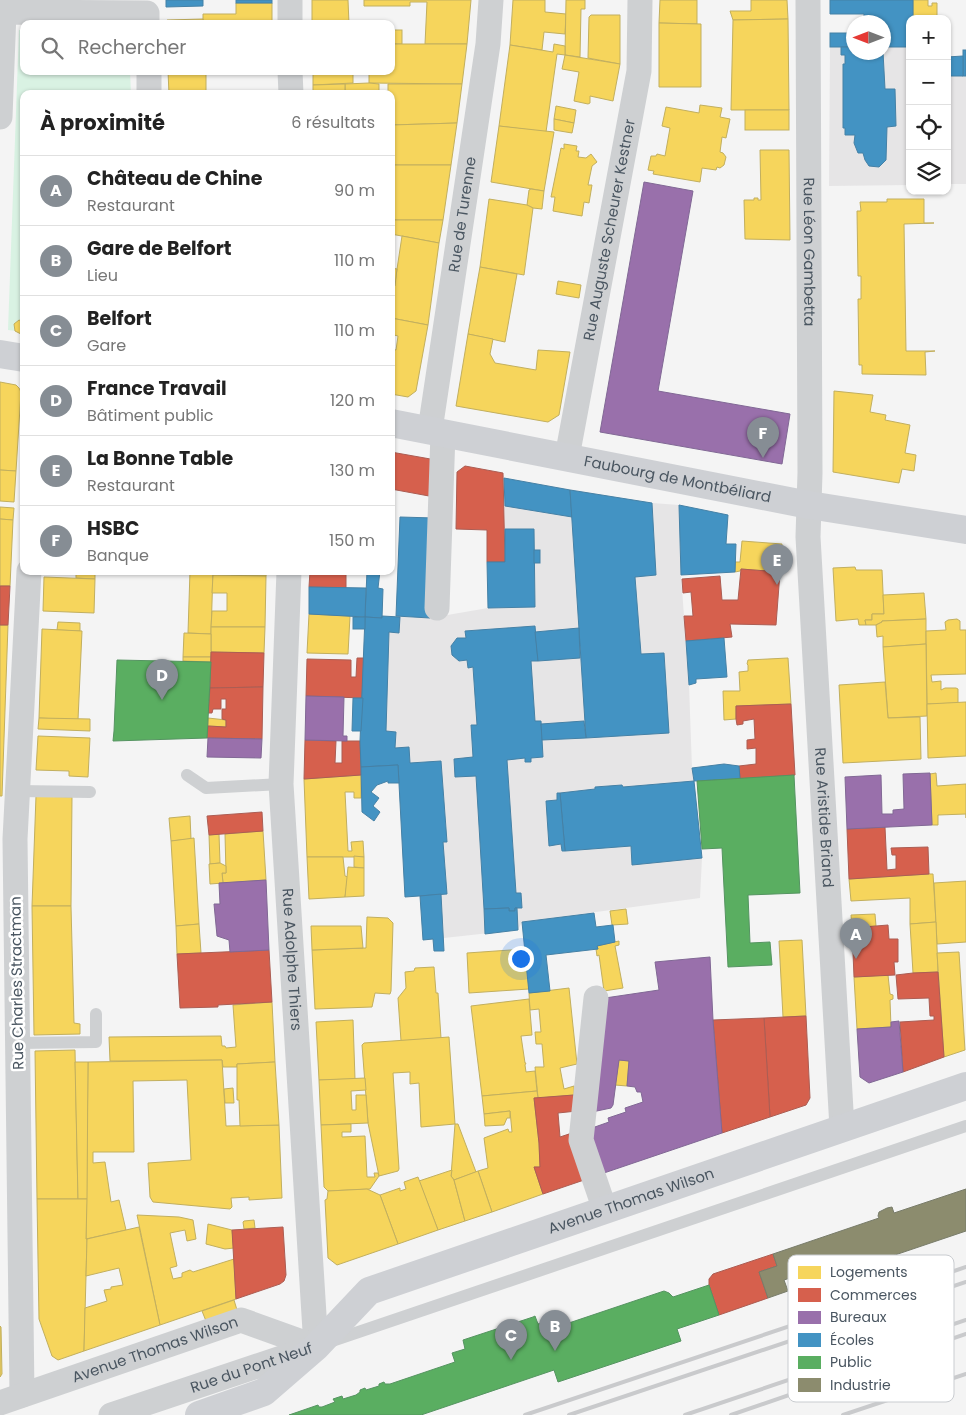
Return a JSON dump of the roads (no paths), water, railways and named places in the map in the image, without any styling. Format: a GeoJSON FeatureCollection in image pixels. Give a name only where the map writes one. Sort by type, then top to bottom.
{"type":"FeatureCollection","features":[{"type":"Feature","properties":{"kind":"street"},"geometry":{"type":"LineString","coordinates":[[290,0],[290,20]]}},
{"type":"Feature","properties":{"kind":"street","name":"Rue de Turenne"},"geometry":{"type":"LineString","coordinates":[[437,608],[437,432],[488,44],[491,0]]}},
{"type":"Feature","properties":{"kind":"street","name":"Rue Auguste Scheurer Kestner"},"geometry":{"type":"LineString","coordinates":[[567,458],[639,71],[640,0]]}},
{"type":"Feature","properties":{"kind":"street","name":"Rue Léon Gambetta"},"geometry":{"type":"LineString","coordinates":[[808,0],[809,505]]}},
{"type":"Feature","properties":{"kind":"street"},"geometry":{"type":"LineString","coordinates":[[0,117],[4,12],[147,13],[147,20]]}},
{"type":"Feature","properties":{"kind":"street"},"geometry":{"type":"LineString","coordinates":[[149,75],[149,90]]}},
{"type":"Feature","properties":{"kind":"street"},"geometry":{"type":"LineString","coordinates":[[290,75],[291,90]]}},
{"type":"Feature","properties":{"kind":"street"},"geometry":{"type":"LineString","coordinates":[[0,354],[20,357]]}},
{"type":"Feature","properties":{"kind":"street","name":"Faubourg de Montbéliard"},"geometry":{"type":"LineString","coordinates":[[395,423],[809,505],[966,530]]}},
{"type":"Feature","properties":{"kind":"street","name":"Rue Aristide Briand"},"geometry":{"type":"LineString","coordinates":[[809,505],[808,548],[842,1128]]}},
{"type":"Feature","properties":{"kind":"street","name":"Rue Charles Stractman"},"geometry":{"type":"LineString","coordinates":[[11,1399],[18,1043],[16,839],[29,575]]}},
{"type":"Feature","properties":{"kind":"street","name":"Rue Adolphe Thiers"},"geometry":{"type":"LineString","coordinates":[[288,575],[280,784],[316,1347]]}},
{"type":"Feature","properties":{"kind":"street"},"geometry":{"type":"LineString","coordinates":[[596,998],[581,1140],[605,1210]]}},
{"type":"Feature","properties":{"kind":"street","name":"Avenue Thomas Wilson"},"geometry":{"type":"LineString","coordinates":[[11,1399],[241,1320],[316,1347],[369,1291],[966,1086]]}},
{"type":"Feature","properties":{"kind":"street","name":"Rue du Pont Neuf"},"geometry":{"type":"LineString","coordinates":[[111,1415],[316,1347]]}},
{"type":"Feature","properties":{"kind":"street","name":"Rue du Pont Neuf"},"geometry":{"type":"LineString","coordinates":[[200,1415],[264,1392],[316,1347]]}},
{"type":"Feature","properties":{"kind":"lane"},"geometry":{"type":"LineString","coordinates":[[188,775],[206,788],[280,784]]}},
{"type":"Feature","properties":{"kind":"lane"},"geometry":{"type":"LineString","coordinates":[[18,791],[90,792]]}},
{"type":"Feature","properties":{"kind":"lane"},"geometry":{"type":"LineString","coordinates":[[18,1043],[96,1042],[96,1014]]}},
{"type":"Feature","properties":{"kind":"lane"},"geometry":{"type":"LineString","coordinates":[[316,1347],[966,1126]]}},
{"type":"Feature","properties":{"kind":"railway"},"geometry":{"type":"LineString","coordinates":[[954,1271],[966,1267]]}},
{"type":"Feature","properties":{"kind":"railway"},"geometry":{"type":"LineString","coordinates":[[954,1286],[966,1282]]}},
{"type":"Feature","properties":{"kind":"railway"},"geometry":{"type":"LineString","coordinates":[[954,1324],[966,1320]]}},
{"type":"Feature","properties":{"kind":"railway"},"geometry":{"type":"LineString","coordinates":[[525,1415],[788,1327]]}},
{"type":"Feature","properties":{"kind":"railway"},"geometry":{"type":"LineString","coordinates":[[954,1338],[966,1334]]}},
{"type":"Feature","properties":{"kind":"railway"},"geometry":{"type":"LineString","coordinates":[[569,1415],[788,1342]]}},
{"type":"Feature","properties":{"kind":"railway"},"geometry":{"type":"LineString","coordinates":[[954,1378],[966,1374]]}},
{"type":"Feature","properties":{"kind":"railway"},"geometry":{"type":"LineString","coordinates":[[685,1415],[788,1380]]}},
{"type":"Feature","properties":{"kind":"railway"},"geometry":{"type":"LineString","coordinates":[[731,1415],[788,1395]]}},
{"type":"Feature","properties":{"kind":"railway"},"geometry":{"type":"LineString","coordinates":[[843,1415],[882,1402]]}},
{"type":"Feature","properties":{"kind":"place","name":"HSBC"},"geometry":{"type":"Point","coordinates":[763,458]}},
{"type":"Feature","properties":{"kind":"place","name":"La Bonne Table"},"geometry":{"type":"Point","coordinates":[777,585]}},
{"type":"Feature","properties":{"kind":"place","name":"France Travail"},"geometry":{"type":"Point","coordinates":[162,700]}},
{"type":"Feature","properties":{"kind":"place","name":"Château de Chine"},"geometry":{"type":"Point","coordinates":[856,959]}},
{"type":"Feature","properties":{"kind":"place","name":"Gare de Belfort"},"geometry":{"type":"Point","coordinates":[555,1351]}},
{"type":"Feature","properties":{"kind":"place","name":"Belfort"},"geometry":{"type":"Point","coordinates":[511,1360]}}]}
